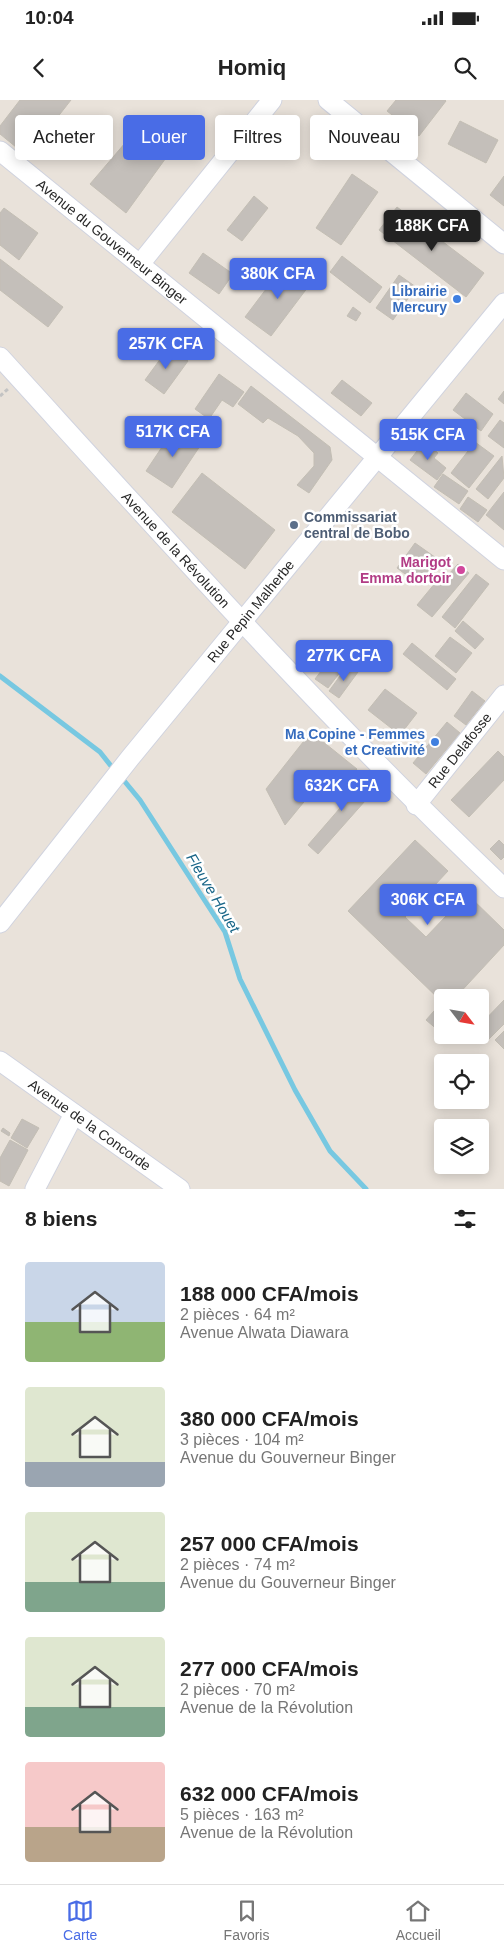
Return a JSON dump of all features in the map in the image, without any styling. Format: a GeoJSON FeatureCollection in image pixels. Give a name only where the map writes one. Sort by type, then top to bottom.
{"type":"FeatureCollection","features":[{"type":"Feature","properties":{"kind":"street"},"geometry":{"type":"LineString","coordinates":[[140,264],[272,100]]}},
{"type":"Feature","properties":{"kind":"street"},"geometry":{"type":"LineString","coordinates":[[328,100],[504,244]]}},
{"type":"Feature","properties":{"kind":"street","name":"Avenue du Gouverneur Binger"},"geometry":{"type":"LineString","coordinates":[[0,151],[504,560]]}},
{"type":"Feature","properties":{"kind":"street","name":"Rue Pepin Malherbe"},"geometry":{"type":"LineString","coordinates":[[0,923],[130,758],[504,303]]}},
{"type":"Feature","properties":{"kind":"street","name":"Avenue de la Révolution"},"geometry":{"type":"LineString","coordinates":[[0,357],[242,622],[416,804],[504,888]]}},
{"type":"Feature","properties":{"kind":"street","name":"Rue Delafosse"},"geometry":{"type":"LineString","coordinates":[[416,804],[504,696]]}},
{"type":"Feature","properties":{"kind":"street","name":"Avenue de la Concorde"},"geometry":{"type":"LineString","coordinates":[[0,1061],[180,1189]]}},
{"type":"Feature","properties":{"kind":"street"},"geometry":{"type":"LineString","coordinates":[[35,1189],[74,1114]]}},
{"type":"Feature","properties":{"kind":"building"},"geometry":{"type":"Polygon","coordinates":[[[20,100],[71,100],[59,115],[15,115],[15,146],[0,134],[0,126],[20,100]]]}},
{"type":"Feature","properties":{"kind":"building"},"geometry":{"type":"Polygon","coordinates":[[[396,100],[446,101],[419,136],[418,115],[392,115],[387,111],[396,100]]]}},
{"type":"Feature","properties":{"kind":"building"},"geometry":{"type":"Polygon","coordinates":[[[460,121],[498,140],[486,163],[448,144],[460,121]]]}},
{"type":"Feature","properties":{"kind":"building"},"geometry":{"type":"Polygon","coordinates":[[[123,145],[123,160],[164,160],[126,213],[90,184],[111,160],[113,160],[113,157],[123,145]]]}},
{"type":"Feature","properties":{"kind":"building"},"geometry":{"type":"Polygon","coordinates":[[[352,174],[378,192],[341,245],[316,228],[352,174]]]}},
{"type":"Feature","properties":{"kind":"building"},"geometry":{"type":"Polygon","coordinates":[[[504,176],[504,206],[490,195],[504,176]]]}},
{"type":"Feature","properties":{"kind":"building"},"geometry":{"type":"Polygon","coordinates":[[[254,196],[268,208],[242,241],[227,230],[254,196]]]}},
{"type":"Feature","properties":{"kind":"building"},"geometry":{"type":"Polygon","coordinates":[[[397,207],[484,273],[466,297],[379,230],[397,207]]]}},
{"type":"Feature","properties":{"kind":"building"},"geometry":{"type":"Polygon","coordinates":[[[4,208],[38,233],[19,260],[0,245],[0,213],[4,208]]]}},
{"type":"Feature","properties":{"kind":"building"},"geometry":{"type":"Polygon","coordinates":[[[203,253],[233,274],[219,294],[189,273],[203,253]]]}},
{"type":"Feature","properties":{"kind":"building"},"geometry":{"type":"Polygon","coordinates":[[[342,256],[382,287],[370,303],[330,272],[342,256]]]}},
{"type":"Feature","properties":{"kind":"building"},"geometry":{"type":"Polygon","coordinates":[[[0,259],[63,307],[48,327],[0,290],[0,259]]]}},
{"type":"Feature","properties":{"kind":"building"},"geometry":{"type":"Polygon","coordinates":[[[285,264],[311,283],[271,336],[245,317],[285,264]]]}},
{"type":"Feature","properties":{"kind":"building"},"geometry":{"type":"Polygon","coordinates":[[[399,275],[416,287],[393,320],[376,308],[399,275]]]}},
{"type":"Feature","properties":{"kind":"building"},"geometry":{"type":"Polygon","coordinates":[[[353,307],[361,313],[356,321],[347,316],[353,307]]]}},
{"type":"Feature","properties":{"kind":"building"},"geometry":{"type":"Polygon","coordinates":[[[169,347],[188,361],[164,394],[145,380],[169,347]]]}},
{"type":"Feature","properties":{"kind":"building"},"geometry":{"type":"Polygon","coordinates":[[[219,374],[244,392],[233,407],[222,400],[209,419],[195,409],[219,374]]]}},
{"type":"Feature","properties":{"kind":"building"},"geometry":{"type":"Polygon","coordinates":[[[342,380],[372,403],[361,416],[331,393],[342,380]]]}},
{"type":"Feature","properties":{"kind":"building"},"geometry":{"type":"Polygon","coordinates":[[[251,386],[330,447],[332,460],[309,493],[297,485],[314,466],[314,453],[298,436],[268,418],[263,423],[238,404],[251,386]]]}},
{"type":"Feature","properties":{"kind":"building"},"geometry":{"type":"Polygon","coordinates":[[[504,391],[504,404],[498,399],[504,391]]]}},
{"type":"Feature","properties":{"kind":"building"},"geometry":{"type":"Polygon","coordinates":[[[466,393],[493,414],[481,431],[453,410],[466,393]]]}},
{"type":"Feature","properties":{"kind":"building"},"geometry":{"type":"Polygon","coordinates":[[[500,420],[504,423],[504,448],[488,436],[500,420]]]}},
{"type":"Feature","properties":{"kind":"building"},"geometry":{"type":"Polygon","coordinates":[[[174,429],[200,446],[172,488],[146,471],[174,429]]]}},
{"type":"Feature","properties":{"kind":"building"},"geometry":{"type":"Polygon","coordinates":[[[424,442],[438,453],[434,458],[446,468],[437,480],[410,460],[424,442]]]}},
{"type":"Feature","properties":{"kind":"building"},"geometry":{"type":"Polygon","coordinates":[[[475,442],[494,456],[469,488],[451,473],[475,442]]]}},
{"type":"Feature","properties":{"kind":"building"},"geometry":{"type":"Polygon","coordinates":[[[502,456],[504,478],[488,499],[476,489],[502,456]]]}},
{"type":"Feature","properties":{"kind":"building"},"geometry":{"type":"Polygon","coordinates":[[[202,473],[275,530],[245,569],[172,512],[202,473]]]}},
{"type":"Feature","properties":{"kind":"building"},"geometry":{"type":"Polygon","coordinates":[[[443,474],[468,491],[459,504],[434,487],[443,474]]]}},
{"type":"Feature","properties":{"kind":"building"},"geometry":{"type":"Polygon","coordinates":[[[504,492],[504,530],[486,515],[504,492]]]}},
{"type":"Feature","properties":{"kind":"building"},"geometry":{"type":"Polygon","coordinates":[[[468,497],[487,510],[478,522],[460,509],[468,497]]]}},
{"type":"Feature","properties":{"kind":"building"},"geometry":{"type":"Polygon","coordinates":[[[415,543],[439,560],[420,585],[397,568],[415,543]]]}},
{"type":"Feature","properties":{"kind":"building"},"geometry":{"type":"Polygon","coordinates":[[[458,564],[469,573],[432,617],[417,605],[436,582],[439,585],[458,564]]]}},
{"type":"Feature","properties":{"kind":"building"},"geometry":{"type":"Polygon","coordinates":[[[476,574],[489,584],[455,628],[442,617],[476,574]]]}},
{"type":"Feature","properties":{"kind":"building"},"geometry":{"type":"Polygon","coordinates":[[[463,621],[484,639],[475,649],[455,631],[463,621]]]}},
{"type":"Feature","properties":{"kind":"building"},"geometry":{"type":"Polygon","coordinates":[[[450,637],[472,653],[456,673],[435,656],[450,637]]]}},
{"type":"Feature","properties":{"kind":"building"},"geometry":{"type":"Polygon","coordinates":[[[412,643],[456,679],[447,690],[403,654],[412,643]]]}},
{"type":"Feature","properties":{"kind":"building"},"geometry":{"type":"Polygon","coordinates":[[[328,662],[341,671],[328,688],[315,679],[328,662]]]}},
{"type":"Feature","properties":{"kind":"building"},"geometry":{"type":"Polygon","coordinates":[[[348,665],[358,672],[339,698],[329,691],[348,665]]]}},
{"type":"Feature","properties":{"kind":"building"},"geometry":{"type":"Polygon","coordinates":[[[385,689],[417,713],[400,735],[368,710],[385,689]]]}},
{"type":"Feature","properties":{"kind":"building"},"geometry":{"type":"Polygon","coordinates":[[[472,691],[485,701],[466,725],[454,716],[472,691]]]}},
{"type":"Feature","properties":{"kind":"building"},"geometry":{"type":"Polygon","coordinates":[[[447,722],[460,733],[426,774],[413,763],[447,722]]]}},
{"type":"Feature","properties":{"kind":"building"},"geometry":{"type":"Polygon","coordinates":[[[311,732],[357,769],[333,799],[317,786],[285,825],[266,789],[311,732]]]}},
{"type":"Feature","properties":{"kind":"building"},"geometry":{"type":"Polygon","coordinates":[[[498,751],[504,757],[504,780],[469,817],[451,800],[498,751]]]}},
{"type":"Feature","properties":{"kind":"building"},"geometry":{"type":"Polygon","coordinates":[[[354,775],[373,792],[318,854],[308,845],[347,800],[338,792],[354,775]]]}},
{"type":"Feature","properties":{"kind":"building"},"geometry":{"type":"Polygon","coordinates":[[[415,840],[448,871],[405,917],[426,937],[467,894],[504,930],[504,945],[463,989],[434,989],[434,994],[348,911],[415,840]]]}},
{"type":"Feature","properties":{"kind":"building"},"geometry":{"type":"Polygon","coordinates":[[[499,840],[504,845],[504,857],[501,860],[490,849],[499,840]]]}},
{"type":"Feature","properties":{"kind":"building"},"geometry":{"type":"Polygon","coordinates":[[[504,1000],[504,1024],[489,1039],[489,1016],[504,1000]]]}},
{"type":"Feature","properties":{"kind":"building"},"geometry":{"type":"Polygon","coordinates":[[[434,1011],[434,1027],[426,1020],[434,1011]]]}},
{"type":"Feature","properties":{"kind":"building"},"geometry":{"type":"Polygon","coordinates":[[[504,1031],[504,1049],[495,1040],[504,1031]]]}},
{"type":"Feature","properties":{"kind":"building"},"geometry":{"type":"Polygon","coordinates":[[[22,1119],[39,1128],[27,1148],[11,1138],[22,1119]]]}},
{"type":"Feature","properties":{"kind":"building"},"geometry":{"type":"Polygon","coordinates":[[[3,1128],[10,1133],[9,1136],[1,1131],[3,1128]]]}},
{"type":"Feature","properties":{"kind":"building"},"geometry":{"type":"Polygon","coordinates":[[[10,1140],[28,1150],[9,1186],[0,1181],[0,1158],[10,1140]]]}},
{"type":"Feature","properties":{"kind":"waterway","name":"Fleuve Houet"},"geometry":{"type":"LineString","coordinates":[[0,676],[100,752],[115,771]]}},
{"type":"Feature","properties":{"kind":"waterway","name":"Fleuve Houet"},"geometry":{"type":"LineString","coordinates":[[121,777],[140,800],[225,932],[240,979],[295,1090],[330,1151],[366,1189]]}},
{"type":"Feature","properties":{"kind":"place","name":"Librairie Mercury"},"geometry":{"type":"Point","coordinates":[457,299]}},
{"type":"Feature","properties":{"kind":"place","name":"Commissariat central de Bobo"},"geometry":{"type":"Point","coordinates":[294,525]}},
{"type":"Feature","properties":{"kind":"place","name":"Marigot Emma dortoir"},"geometry":{"type":"Point","coordinates":[461,570]}},
{"type":"Feature","properties":{"kind":"place","name":"Ma Copine - Femmes et Creativité"},"geometry":{"type":"Point","coordinates":[435,742]}}]}
